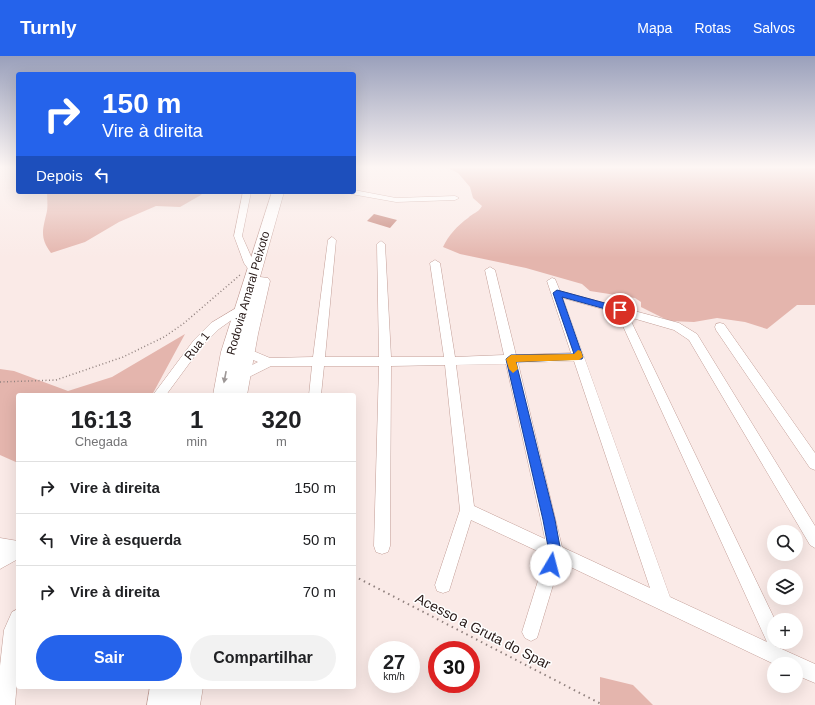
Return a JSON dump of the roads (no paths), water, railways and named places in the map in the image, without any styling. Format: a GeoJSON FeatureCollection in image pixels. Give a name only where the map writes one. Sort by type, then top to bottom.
{"type":"FeatureCollection","features":[{"type":"Feature","properties":{"kind":"highway","name":"Rodovia Amaral Peixoto"},"geometry":{"type":"LineString","coordinates":[[222,393],[230,352],[243,307],[250,264],[260,251],[276,197]]}},
{"type":"Feature","properties":{"kind":"highway","name":"Rodovia Amaral Peixoto"},"geometry":{"type":"LineString","coordinates":[[238,393],[257,304],[287,197]]}},
{"type":"Feature","properties":{"kind":"highway"},"geometry":{"type":"LineString","coordinates":[[161,705],[164,689]]}},
{"type":"Feature","properties":{"kind":"highway"},"geometry":{"type":"LineString","coordinates":[[186,705],[189,689]]}},
{"type":"Feature","properties":{"kind":"street"},"geometry":{"type":"LineString","coordinates":[[246,197],[238,236],[250,264]]}},
{"type":"Feature","properties":{"kind":"street"},"geometry":{"type":"LineString","coordinates":[[377,197],[396,200],[455,198]]}},
{"type":"Feature","properties":{"kind":"street"},"geometry":{"type":"LineString","coordinates":[[315,393],[332,240]]}},
{"type":"Feature","properties":{"kind":"street"},"geometry":{"type":"LineString","coordinates":[[380,244],[384,361],[382,546]]}},
{"type":"Feature","properties":{"kind":"street"},"geometry":{"type":"LineString","coordinates":[[435,263],[450,361],[467,510],[443,585]]}},
{"type":"Feature","properties":{"kind":"street"},"geometry":{"type":"LineString","coordinates":[[490,270],[549,520],[555,552],[531,632]]}},
{"type":"Feature","properties":{"kind":"street"},"geometry":{"type":"LineString","coordinates":[[664,603],[554,287],[620,310],[680,327],[692,337],[815,540]]}},
{"type":"Feature","properties":{"kind":"street","name":"Rua 1"},"geometry":{"type":"LineString","coordinates":[[160,393],[198,343],[214,326],[243,307]]}},
{"type":"Feature","properties":{"kind":"street"},"geometry":{"type":"LineString","coordinates":[[620,310],[767,622]]}},
{"type":"Feature","properties":{"kind":"street"},"geometry":{"type":"LineString","coordinates":[[720,327],[815,464]]}},
{"type":"Feature","properties":{"kind":"street"},"geometry":{"type":"LineString","coordinates":[[246,352],[269,362],[450,361],[579,357]]}},
{"type":"Feature","properties":{"kind":"street"},"geometry":{"type":"LineString","coordinates":[[241,376],[269,362]]}},
{"type":"Feature","properties":{"kind":"street"},"geometry":{"type":"LineString","coordinates":[[467,510],[779,657]]}},
{"type":"Feature","properties":{"kind":"street"},"geometry":{"type":"LineString","coordinates":[[0,546],[16,549]]}},
{"type":"Feature","properties":{"kind":"street"},"geometry":{"type":"LineString","coordinates":[[0,561],[16,550]]}},
{"type":"Feature","properties":{"kind":"street"},"geometry":{"type":"LineString","coordinates":[[6,705],[13,630],[16,623]]}},
{"type":"Feature","properties":{"kind":"street"},"geometry":{"type":"LineString","coordinates":[[781,649],[787,657]]}},
{"type":"Feature","properties":{"kind":"street"},"geometry":{"type":"LineString","coordinates":[[803,668],[815,674]]}}]}
